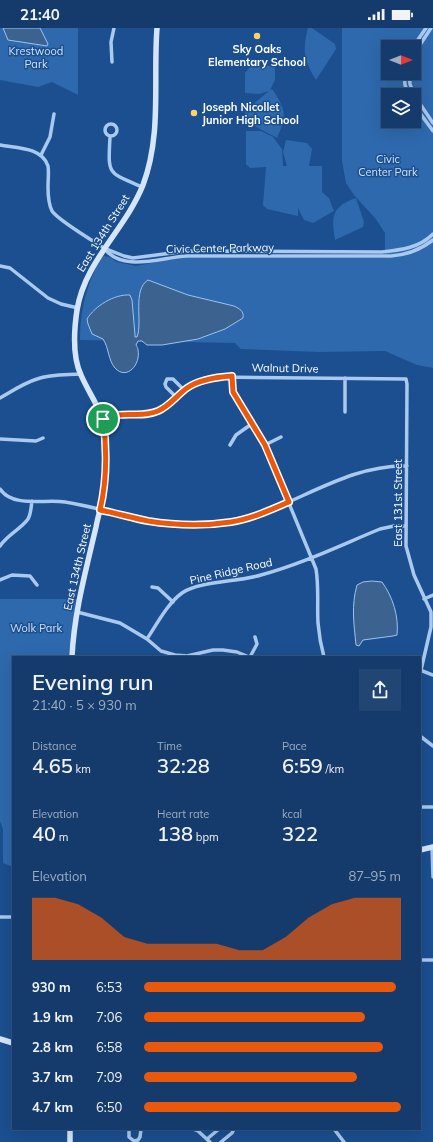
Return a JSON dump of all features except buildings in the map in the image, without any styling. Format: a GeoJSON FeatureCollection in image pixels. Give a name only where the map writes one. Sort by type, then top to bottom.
{"type":"FeatureCollection","features":[{"type":"Feature","properties":{"kind":"street"},"geometry":{"type":"LineString","coordinates":[[112,62],[111,42],[114,28]]}},
{"type":"Feature","properties":{"kind":"street","name":"East 134th Street"},"geometry":{"type":"LineString","coordinates":[[72,656],[73,635],[77,612],[104,492],[106,438],[103,419],[80,374],[76,359],[75,340],[78,308],[84,283],[104,248],[132,206],[142,187],[150,166],[154,141],[157,28]]}},
{"type":"Feature","properties":{"kind":"street"},"geometry":{"type":"LineString","coordinates":[[418,40],[426,28]]}},
{"type":"Feature","properties":{"kind":"street"},"geometry":{"type":"LineString","coordinates":[[421,43],[431,28]]}},
{"type":"Feature","properties":{"kind":"street"},"geometry":{"type":"LineString","coordinates":[[421,105],[433,123]]}},
{"type":"Feature","properties":{"kind":"street"},"geometry":{"type":"LineString","coordinates":[[41,155],[50,137],[54,114]]}},
{"type":"Feature","properties":{"kind":"street"},"geometry":{"type":"LineString","coordinates":[[421,115],[433,131]]}},
{"type":"Feature","properties":{"kind":"street"},"geometry":{"type":"LineString","coordinates":[[110,137],[109,162],[111,170],[117,176],[142,187]]}},
{"type":"Feature","properties":{"kind":"street"},"geometry":{"type":"LineString","coordinates":[[0,145],[31,150],[41,155],[46,160],[48,167],[48,199],[52,211],[59,218],[104,248]]}},
{"type":"Feature","properties":{"kind":"street","name":"Civic Center Parkway"},"geometry":{"type":"LineString","coordinates":[[104,248],[133,258],[187,251],[382,252],[409,248],[422,242],[433,234]]}},
{"type":"Feature","properties":{"kind":"street","name":"Civic Center Parkway"},"geometry":{"type":"LineString","coordinates":[[104,248],[109,254],[119,259],[137,263],[187,256],[391,256],[415,251],[433,240]]}},
{"type":"Feature","properties":{"kind":"street"},"geometry":{"type":"LineString","coordinates":[[0,266],[10,268],[48,298],[61,304],[78,308]]}},
{"type":"Feature","properties":{"kind":"street"},"geometry":{"type":"LineString","coordinates":[[0,398],[21,385],[36,379],[54,375],[80,374]]}},
{"type":"Feature","properties":{"kind":"street"},"geometry":{"type":"LineString","coordinates":[[232,376],[233,392],[265,445],[311,557],[318,581],[318,622],[324,656]]}},
{"type":"Feature","properties":{"kind":"street","name":"Walnut Drive"},"geometry":{"type":"LineString","coordinates":[[103,419],[119,415],[150,414],[160,410],[188,387],[204,380],[218,377],[406,379]]}},
{"type":"Feature","properties":{"kind":"street"},"geometry":{"type":"LineString","coordinates":[[345,378],[345,412]]}},
{"type":"Feature","properties":{"kind":"street"},"geometry":{"type":"LineString","coordinates":[[176,398],[166,387],[165,384],[167,379],[174,379],[184,390]]}},
{"type":"Feature","properties":{"kind":"street","name":"East 131st Street"},"geometry":{"type":"LineString","coordinates":[[406,379],[406,546],[409,562],[431,612],[432,627],[421,666]]}},
{"type":"Feature","properties":{"kind":"street"},"geometry":{"type":"LineString","coordinates":[[230,445],[236,435],[253,423]]}},
{"type":"Feature","properties":{"kind":"street"},"geometry":{"type":"LineString","coordinates":[[265,445],[281,437]]}},
{"type":"Feature","properties":{"kind":"street"},"geometry":{"type":"LineString","coordinates":[[0,439],[36,441],[43,438]]}},
{"type":"Feature","properties":{"kind":"street"},"geometry":{"type":"LineString","coordinates":[[0,489],[6,496],[17,501],[58,501],[166,524],[231,522],[256,515],[348,477],[391,466],[407,466]]}},
{"type":"Feature","properties":{"kind":"street"},"geometry":{"type":"LineString","coordinates":[[0,546],[5,538],[28,520],[31,512],[32,501]]}},
{"type":"Feature","properties":{"kind":"street","name":"Pine Ridge Road"},"geometry":{"type":"LineString","coordinates":[[147,639],[173,602],[182,593],[196,586],[260,576],[282,569],[380,529],[394,526],[406,526]]}},
{"type":"Feature","properties":{"kind":"street"},"geometry":{"type":"LineString","coordinates":[[0,580],[12,575],[30,576],[37,585]]}},
{"type":"Feature","properties":{"kind":"street"},"geometry":{"type":"LineString","coordinates":[[152,587],[158,588],[173,602]]}},
{"type":"Feature","properties":{"kind":"street"},"geometry":{"type":"LineString","coordinates":[[424,599],[433,595]]}},
{"type":"Feature","properties":{"kind":"street"},"geometry":{"type":"LineString","coordinates":[[77,612],[120,623],[147,639],[161,651],[175,655],[187,656],[223,650],[237,652],[247,656]]}},
{"type":"Feature","properties":{"kind":"street"},"geometry":{"type":"LineString","coordinates":[[250,656],[257,644],[256,637]]}},
{"type":"Feature","properties":{"kind":"street"},"geometry":{"type":"LineString","coordinates":[[421,670],[433,676]]}},
{"type":"Feature","properties":{"kind":"street"},"geometry":{"type":"LineString","coordinates":[[421,737],[433,746]]}},
{"type":"Feature","properties":{"kind":"street"},"geometry":{"type":"LineString","coordinates":[[421,807],[433,807]]}},
{"type":"Feature","properties":{"kind":"street"},"geometry":{"type":"LineString","coordinates":[[421,850],[433,847],[433,877]]}},
{"type":"Feature","properties":{"kind":"street"},"geometry":{"type":"LineString","coordinates":[[0,917],[12,917]]}},
{"type":"Feature","properties":{"kind":"street"},"geometry":{"type":"LineString","coordinates":[[421,960],[433,960]]}},
{"type":"Feature","properties":{"kind":"street"},"geometry":{"type":"LineString","coordinates":[[0,1039],[12,1043]]}},
{"type":"Feature","properties":{"kind":"street"},"geometry":{"type":"LineString","coordinates":[[70,1130],[70,1142]]}},
{"type":"Feature","properties":{"kind":"street"},"geometry":{"type":"LineString","coordinates":[[128,1130],[129,1137],[134,1141],[138,1140],[140,1137],[140,1130]]}},
{"type":"Feature","properties":{"kind":"street"},"geometry":{"type":"LineString","coordinates":[[194,1130],[209,1140],[219,1130]]}},
{"type":"Feature","properties":{"kind":"street"},"geometry":{"type":"LineString","coordinates":[[221,1142],[234,1130]]}},
{"type":"Feature","properties":{"kind":"street"},"geometry":{"type":"LineString","coordinates":[[335,1130],[344,1142]]}},
{"type":"Feature","properties":{"kind":"green space","name":"Krestwood Park"},"geometry":{"type":"Polygon","coordinates":[[[0,28],[78,28],[78,95],[52,82],[38,87],[0,80],[0,28]]]}},
{"type":"Feature","properties":{"kind":"green space"},"geometry":{"type":"Polygon","coordinates":[[[308,28],[312,28],[335,44],[336,49],[316,80],[305,55],[305,43],[308,28]]]}},
{"type":"Feature","properties":{"kind":"green space","name":"Civic Center Park"},"geometry":{"type":"Polygon","coordinates":[[[342,28],[433,28],[433,368],[417,365],[385,351],[319,352],[241,349],[235,343],[80,340],[85,297],[96,268],[104,256],[117,262],[136,266],[185,258],[385,258],[385,233],[375,218],[354,195],[346,183],[342,161],[342,28]]]}},
{"type":"Feature","properties":{"kind":"green space"},"geometry":{"type":"Polygon","coordinates":[[[251,66],[275,66],[275,80],[270,90],[272,89],[277,96],[284,112],[284,118],[277,138],[245,121],[245,111],[269,91],[259,94],[245,93],[245,73],[251,66]]]}},
{"type":"Feature","properties":{"kind":"green space"},"geometry":{"type":"Polygon","coordinates":[[[246,131],[261,131],[273,137],[282,149],[283,166],[287,166],[283,152],[286,140],[307,143],[312,149],[309,166],[322,166],[322,192],[329,198],[334,211],[313,223],[304,220],[298,208],[298,216],[267,209],[263,205],[266,167],[250,168],[246,164],[246,131]]]}},
{"type":"Feature","properties":{"kind":"green space"},"geometry":{"type":"Polygon","coordinates":[[[356,198],[364,222],[363,227],[335,240],[333,225],[335,213],[342,205],[356,198]]]}},
{"type":"Feature","properties":{"kind":"green space","name":"Wolk Park"},"geometry":{"type":"Polygon","coordinates":[[[0,599],[79,599],[72,656],[12,656],[12,867],[3,863],[3,829],[0,821],[0,599]]]}},
{"type":"Feature","properties":{"kind":"shaded area"},"geometry":{"type":"Polygon","coordinates":[[[3,28],[40,28],[48,44],[47,46],[8,40],[3,28]]]}},
{"type":"Feature","properties":{"kind":"shaded area"},"geometry":{"type":"Polygon","coordinates":[[[148,280],[188,295],[234,306],[241,310],[243,318],[225,329],[198,339],[162,345],[147,345],[142,341],[138,341],[136,345],[138,355],[135,365],[128,372],[120,372],[113,365],[103,339],[92,334],[87,319],[90,314],[100,305],[118,296],[130,295],[132,300],[135,337],[137,337],[139,331],[140,291],[148,280]]]}},
{"type":"Feature","properties":{"kind":"shaded area"},"geometry":{"type":"Polygon","coordinates":[[[363,582],[382,582],[389,594],[396,614],[397,635],[363,640],[359,646],[356,645],[354,622],[355,593],[357,585],[363,582]]]}},
{"type":"Feature","properties":{"kind":"place","name":"Sky Oaks Elementary School"},"geometry":{"type":"Point","coordinates":[257,36]}},
{"type":"Feature","properties":{"kind":"place","name":"Joseph Nicollet Junior High School"},"geometry":{"type":"Point","coordinates":[194,113]}},
{"type":"Feature","properties":{"kind":"route"},"geometry":{"type":"LineString","coordinates":[[232,376],[233,392],[265,445],[289,502],[256,515],[231,522],[166,524],[100,510],[104,492],[105,477],[106,438],[103,419],[119,415],[150,414],[169,404],[188,387],[204,380],[232,376]]}}]}
